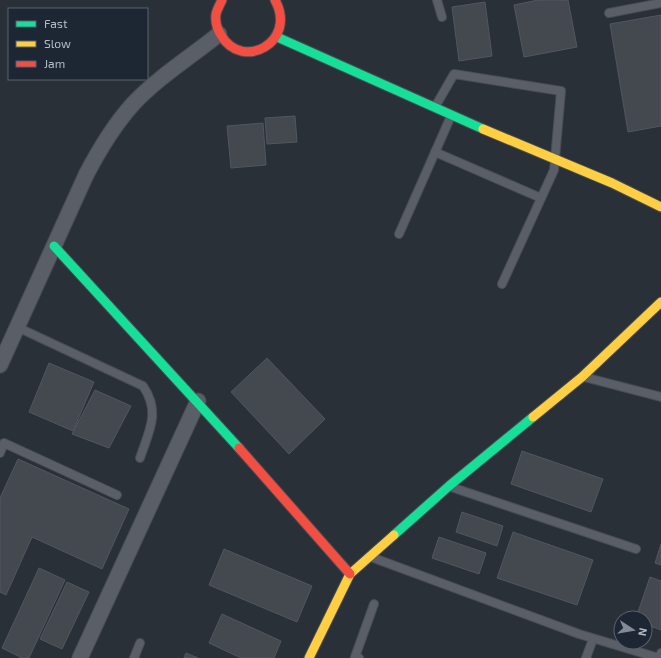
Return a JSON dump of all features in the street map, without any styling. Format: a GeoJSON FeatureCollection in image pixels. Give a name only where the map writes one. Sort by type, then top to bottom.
{"type":"FeatureCollection","features":[{"type":"Feature","properties":{"kind":"street"},"geometry":{"type":"LineString","coordinates":[[222,0],[218,9],[216,21],[219,34],[233,49],[242,52],[262,50],[270,45],[277,37],[281,28],[282,18],[280,8],[275,0]]}},
{"type":"Feature","properties":{"kind":"street"},"geometry":{"type":"LineString","coordinates":[[0,365],[98,151],[119,120],[149,89],[219,34]]}},
{"type":"Feature","properties":{"kind":"street"},"geometry":{"type":"LineString","coordinates":[[277,37],[452,116],[612,183],[661,207]]}},
{"type":"Feature","properties":{"kind":"street"},"geometry":{"type":"LineString","coordinates":[[54,246],[198,401],[350,574]]}},
{"type":"Feature","properties":{"kind":"street"},"geometry":{"type":"LineString","coordinates":[[309,658],[350,574],[449,486],[582,377],[661,302]]}},
{"type":"Feature","properties":{"kind":"street"},"geometry":{"type":"LineString","coordinates":[[83,657],[198,401]]}},
{"type":"Feature","properties":{"kind":"lane"},"geometry":{"type":"LineString","coordinates":[[438,0],[442,17]]}},
{"type":"Feature","properties":{"kind":"lane"},"geometry":{"type":"LineString","coordinates":[[609,13],[661,3]]}},
{"type":"Feature","properties":{"kind":"lane"},"geometry":{"type":"LineString","coordinates":[[435,108],[454,74],[561,92],[554,170],[502,284]]}},
{"type":"Feature","properties":{"kind":"lane"},"geometry":{"type":"LineString","coordinates":[[399,234],[452,116]]}},
{"type":"Feature","properties":{"kind":"lane"},"geometry":{"type":"LineString","coordinates":[[435,152],[541,198]]}},
{"type":"Feature","properties":{"kind":"lane"},"geometry":{"type":"LineString","coordinates":[[17,327],[143,386],[149,395],[153,411],[152,424],[140,458]]}},
{"type":"Feature","properties":{"kind":"lane"},"geometry":{"type":"LineString","coordinates":[[582,377],[661,397]]}},
{"type":"Feature","properties":{"kind":"lane"},"geometry":{"type":"LineString","coordinates":[[0,453],[2,443],[117,494]]}},
{"type":"Feature","properties":{"kind":"lane"},"geometry":{"type":"LineString","coordinates":[[449,486],[636,549]]}},
{"type":"Feature","properties":{"kind":"lane"},"geometry":{"type":"LineString","coordinates":[[371,556],[593,638],[659,658],[661,653]]}},
{"type":"Feature","properties":{"kind":"lane"},"geometry":{"type":"LineString","coordinates":[[359,658],[355,657],[374,604]]}},
{"type":"Feature","properties":{"kind":"lane"},"geometry":{"type":"LineString","coordinates":[[586,658],[593,638]]}},
{"type":"Feature","properties":{"kind":"lane"},"geometry":{"type":"LineString","coordinates":[[134,658],[140,643]]}},
{"type":"Feature","properties":{"kind":"building"},"geometry":{"type":"Polygon","coordinates":[[[538,0],[568,0],[577,47],[524,57],[514,5],[538,0]]]}},
{"type":"Feature","properties":{"kind":"building"},"geometry":{"type":"Polygon","coordinates":[[[485,2],[492,56],[459,61],[452,7],[485,2]]]}},
{"type":"Feature","properties":{"kind":"building"},"geometry":{"type":"Polygon","coordinates":[[[661,15],[661,126],[628,132],[610,24],[661,15]]]}},
{"type":"Feature","properties":{"kind":"building"},"geometry":{"type":"Polygon","coordinates":[[[295,116],[297,142],[267,144],[265,118],[295,116]]]}},
{"type":"Feature","properties":{"kind":"building"},"geometry":{"type":"Polygon","coordinates":[[[263,123],[266,165],[231,168],[227,126],[263,123]]]}},
{"type":"Feature","properties":{"kind":"building"},"geometry":{"type":"Polygon","coordinates":[[[267,358],[325,419],[289,454],[231,392],[267,358]]]}},
{"type":"Feature","properties":{"kind":"building"},"geometry":{"type":"Polygon","coordinates":[[[49,363],[94,382],[73,431],[29,412],[49,363]]]}},
{"type":"Feature","properties":{"kind":"building"},"geometry":{"type":"Polygon","coordinates":[[[95,390],[131,406],[109,448],[72,434],[95,390]]]}},
{"type":"Feature","properties":{"kind":"building"},"geometry":{"type":"Polygon","coordinates":[[[522,451],[603,479],[591,512],[511,484],[522,451]]]}},
{"type":"Feature","properties":{"kind":"building"},"geometry":{"type":"Polygon","coordinates":[[[18,459],[129,509],[102,569],[32,537],[6,595],[0,592],[0,498],[18,459]]]}},
{"type":"Feature","properties":{"kind":"building"},"geometry":{"type":"Polygon","coordinates":[[[462,512],[503,526],[497,546],[456,532],[462,512]]]}},
{"type":"Feature","properties":{"kind":"building"},"geometry":{"type":"Polygon","coordinates":[[[513,532],[593,560],[577,605],[497,578],[513,532]]]}},
{"type":"Feature","properties":{"kind":"building"},"geometry":{"type":"Polygon","coordinates":[[[439,537],[486,553],[479,574],[432,558],[439,537]]]}},
{"type":"Feature","properties":{"kind":"building"},"geometry":{"type":"Polygon","coordinates":[[[661,544],[661,565],[655,563],[661,544]]]}},
{"type":"Feature","properties":{"kind":"building"},"geometry":{"type":"Polygon","coordinates":[[[224,549],[312,586],[297,622],[209,585],[224,549]]]}},
{"type":"Feature","properties":{"kind":"building"},"geometry":{"type":"Polygon","coordinates":[[[39,568],[65,580],[29,658],[22,658],[2,648],[39,568]]]}},
{"type":"Feature","properties":{"kind":"building"},"geometry":{"type":"Polygon","coordinates":[[[650,577],[661,581],[661,630],[653,627],[653,610],[639,610],[650,577]]]}},
{"type":"Feature","properties":{"kind":"building"},"geometry":{"type":"Polygon","coordinates":[[[67,582],[89,592],[62,649],[40,639],[67,582]]]}},
{"type":"Feature","properties":{"kind":"building"},"geometry":{"type":"Polygon","coordinates":[[[222,614],[281,641],[274,658],[241,658],[209,643],[222,614]]]}},
{"type":"Feature","properties":{"kind":"building"},"geometry":{"type":"Polygon","coordinates":[[[186,653],[198,658],[184,658],[186,653]]]}},
{"type":"Feature","properties":{"kind":"traffic: fast"},"geometry":{"type":"LineString","coordinates":[[277,37],[483,129]]}},
{"type":"Feature","properties":{"kind":"traffic: fast"},"geometry":{"type":"LineString","coordinates":[[54,246],[239,448]]}},
{"type":"Feature","properties":{"kind":"traffic: fast"},"geometry":{"type":"LineString","coordinates":[[394,535],[449,486],[533,417]]}},
{"type":"Feature","properties":{"kind":"traffic: slow"},"geometry":{"type":"LineString","coordinates":[[483,129],[612,183],[661,207]]}},
{"type":"Feature","properties":{"kind":"traffic: slow"},"geometry":{"type":"LineString","coordinates":[[533,417],[582,377],[661,302]]}},
{"type":"Feature","properties":{"kind":"traffic: slow"},"geometry":{"type":"LineString","coordinates":[[309,658],[350,574],[394,535]]}},
{"type":"Feature","properties":{"kind":"traffic: jam"},"geometry":{"type":"LineString","coordinates":[[222,0],[216,14],[218,30],[230,46],[242,51],[253,51],[264,47],[274,39],[279,28],[280,15],[275,0]]}},
{"type":"Feature","properties":{"kind":"traffic: jam"},"geometry":{"type":"LineString","coordinates":[[239,448],[350,574]]}}]}
